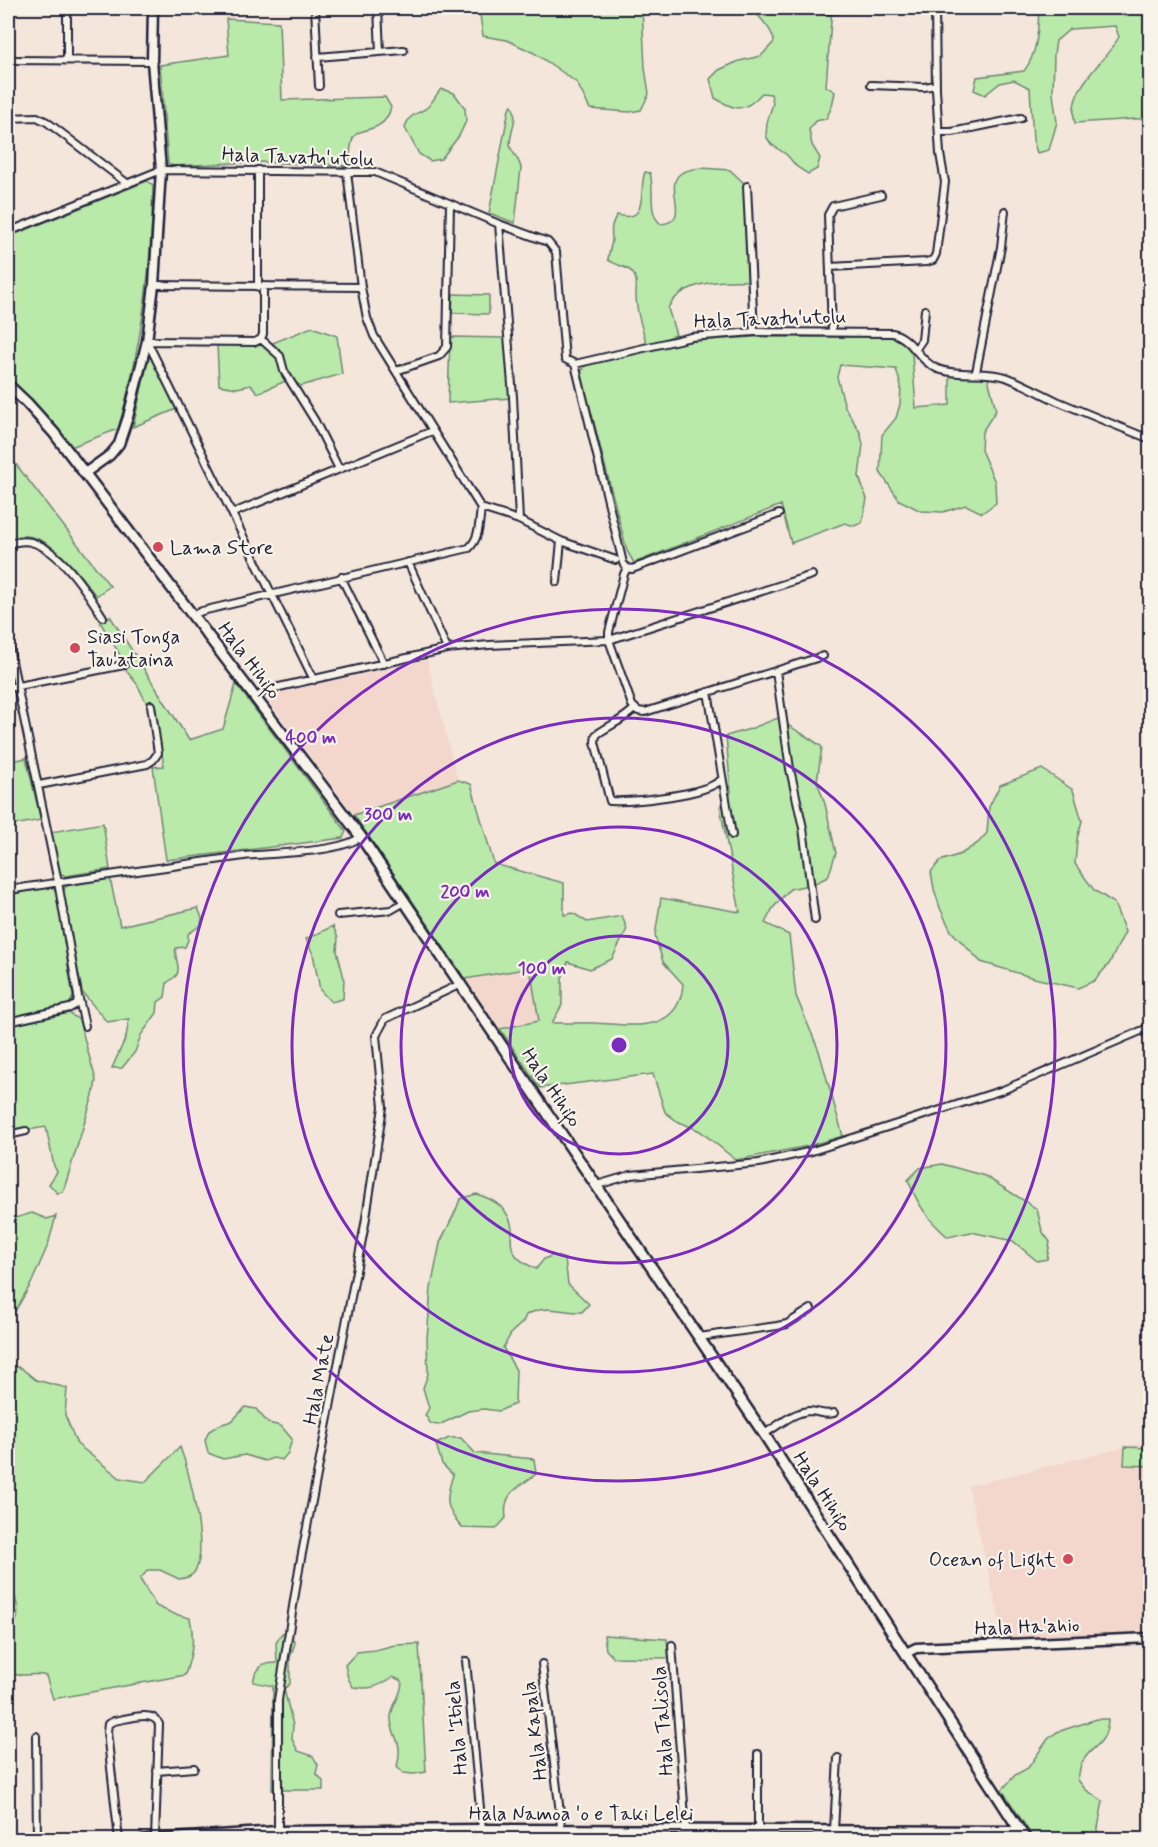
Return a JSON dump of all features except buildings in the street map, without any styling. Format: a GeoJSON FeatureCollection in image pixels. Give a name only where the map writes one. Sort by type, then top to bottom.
{"type":"FeatureCollection","features":[{"type":"Feature","properties":{"kind":"main road","name":"Hala Hihifo"},"geometry":{"type":"LineString","coordinates":[[8,385],[54,433],[361,837],[699,1336],[1023,1835]]}},
{"type":"Feature","properties":{"kind":"street"},"geometry":{"type":"LineString","coordinates":[[67,8],[67,60]]}},
{"type":"Feature","properties":{"kind":"street"},"geometry":{"type":"LineString","coordinates":[[85,473],[110,455],[119,444],[147,341],[160,170],[152,61],[153,8]]}},
{"type":"Feature","properties":{"kind":"street"},"geometry":{"type":"LineString","coordinates":[[315,8],[318,86]]}},
{"type":"Feature","properties":{"kind":"street"},"geometry":{"type":"LineString","coordinates":[[378,8],[380,52]]}},
{"type":"Feature","properties":{"kind":"street"},"geometry":{"type":"LineString","coordinates":[[825,10],[857,8]]}},
{"type":"Feature","properties":{"kind":"street"},"geometry":{"type":"LineString","coordinates":[[830,267],[926,262],[933,260],[936,254],[945,182],[936,85],[935,8]]}},
{"type":"Feature","properties":{"kind":"street"},"geometry":{"type":"LineString","coordinates":[[317,57],[404,50]]}},
{"type":"Feature","properties":{"kind":"street"},"geometry":{"type":"LineString","coordinates":[[8,60],[152,61]]}},
{"type":"Feature","properties":{"kind":"street"},"geometry":{"type":"LineString","coordinates":[[871,85],[924,87],[936,85]]}},
{"type":"Feature","properties":{"kind":"street"},"geometry":{"type":"LineString","coordinates":[[8,118],[37,117],[47,122],[128,184]]}},
{"type":"Feature","properties":{"kind":"street"},"geometry":{"type":"LineString","coordinates":[[939,132],[952,132],[1021,118]]}},
{"type":"Feature","properties":{"kind":"street"},"geometry":{"type":"LineString","coordinates":[[8,232],[160,170]]}},
{"type":"Feature","properties":{"kind":"street","name":"Hala Tavatu'utolu"},"geometry":{"type":"LineString","coordinates":[[160,170],[375,172],[548,242],[556,252],[565,359],[575,364],[691,337],[754,332],[832,331],[899,334],[927,363],[937,369],[1004,376],[1055,400],[1150,439]]}},
{"type":"Feature","properties":{"kind":"street"},"geometry":{"type":"LineString","coordinates":[[147,341],[255,342],[261,339],[263,334],[258,170]]}},
{"type":"Feature","properties":{"kind":"street"},"geometry":{"type":"LineString","coordinates":[[347,172],[361,287],[367,318],[374,336],[481,508],[519,520],[561,541],[616,560],[632,569],[779,514]]}},
{"type":"Feature","properties":{"kind":"street"},"geometry":{"type":"LineString","coordinates":[[747,186],[754,332]]}},
{"type":"Feature","properties":{"kind":"street"},"geometry":{"type":"LineString","coordinates":[[832,331],[828,215],[834,206],[881,195]]}},
{"type":"Feature","properties":{"kind":"street"},"geometry":{"type":"LineString","coordinates":[[396,371],[439,356],[447,347],[450,204]]}},
{"type":"Feature","properties":{"kind":"street"},"geometry":{"type":"LineString","coordinates":[[976,372],[1001,247],[1005,211]]}},
{"type":"Feature","properties":{"kind":"street"},"geometry":{"type":"LineString","coordinates":[[499,224],[513,397],[519,520]]}},
{"type":"Feature","properties":{"kind":"street"},"geometry":{"type":"LineString","coordinates":[[153,285],[361,287]]}},
{"type":"Feature","properties":{"kind":"street"},"geometry":{"type":"LineString","coordinates":[[915,350],[922,340],[925,310]]}},
{"type":"Feature","properties":{"kind":"street"},"geometry":{"type":"LineString","coordinates":[[261,339],[280,356],[284,370],[315,421],[339,469]]}},
{"type":"Feature","properties":{"kind":"street"},"geometry":{"type":"LineString","coordinates":[[147,341],[314,680]]}},
{"type":"Feature","properties":{"kind":"street"},"geometry":{"type":"LineString","coordinates":[[575,364],[625,566],[609,640],[632,705],[645,712],[823,656]]}},
{"type":"Feature","properties":{"kind":"street"},"geometry":{"type":"LineString","coordinates":[[233,513],[432,431]]}},
{"type":"Feature","properties":{"kind":"street"},"geometry":{"type":"LineString","coordinates":[[193,615],[272,593],[469,548],[475,543],[481,508]]}},
{"type":"Feature","properties":{"kind":"street"},"geometry":{"type":"LineString","coordinates":[[8,544],[19,541],[31,542],[47,549],[73,574],[103,617]]}},
{"type":"Feature","properties":{"kind":"street"},"geometry":{"type":"LineString","coordinates":[[557,582],[561,541]]}},
{"type":"Feature","properties":{"kind":"street"},"geometry":{"type":"LineString","coordinates":[[616,560],[621,554]]}},
{"type":"Feature","properties":{"kind":"street"},"geometry":{"type":"LineString","coordinates":[[408,562],[447,650]]}},
{"type":"Feature","properties":{"kind":"street"},"geometry":{"type":"LineString","coordinates":[[257,698],[266,690],[447,650],[489,645],[609,640],[812,575]]}},
{"type":"Feature","properties":{"kind":"street"},"geometry":{"type":"LineString","coordinates":[[341,577],[384,664]]}},
{"type":"Feature","properties":{"kind":"street"},"geometry":{"type":"LineString","coordinates":[[8,642],[39,785],[85,1026]]}},
{"type":"Feature","properties":{"kind":"street"},"geometry":{"type":"LineString","coordinates":[[8,688],[124,665]]}},
{"type":"Feature","properties":{"kind":"street"},"geometry":{"type":"LineString","coordinates":[[776,671],[790,769],[803,828],[815,920]]}},
{"type":"Feature","properties":{"kind":"street"},"geometry":{"type":"LineString","coordinates":[[708,692],[732,835]]}},
{"type":"Feature","properties":{"kind":"street"},"geometry":{"type":"LineString","coordinates":[[39,785],[147,764],[153,760],[158,753],[151,705]]}},
{"type":"Feature","properties":{"kind":"street"},"geometry":{"type":"LineString","coordinates":[[635,708],[625,719],[604,728],[596,735],[595,742],[610,801],[684,793],[716,785],[722,780]]}},
{"type":"Feature","properties":{"kind":"street"},"geometry":{"type":"LineString","coordinates":[[8,890],[246,856],[333,847],[349,844],[361,837]]}},
{"type":"Feature","properties":{"kind":"street"},"geometry":{"type":"LineString","coordinates":[[338,915],[391,910],[405,902]]}},
{"type":"Feature","properties":{"kind":"street","name":"Hala Mate"},"geometry":{"type":"LineString","coordinates":[[278,1835],[278,1700],[299,1569],[365,1224],[383,1107],[376,1036],[385,1019],[461,984]]}},
{"type":"Feature","properties":{"kind":"street"},"geometry":{"type":"LineString","coordinates":[[8,1022],[70,1008],[77,1004],[78,996]]}},
{"type":"Feature","properties":{"kind":"street"},"geometry":{"type":"LineString","coordinates":[[597,1185],[631,1175],[759,1163],[812,1151],[1003,1090],[1150,1027]]}},
{"type":"Feature","properties":{"kind":"street"},"geometry":{"type":"LineString","coordinates":[[8,1135],[26,1131]]}},
{"type":"Feature","properties":{"kind":"street"},"geometry":{"type":"LineString","coordinates":[[699,1336],[788,1324],[811,1309]]}},
{"type":"Feature","properties":{"kind":"street"},"geometry":{"type":"LineString","coordinates":[[764,1434],[802,1412],[812,1411],[829,1415],[834,1413]]}},
{"type":"Feature","properties":{"kind":"street","name":"Hala Ha'ahio"},"geometry":{"type":"LineString","coordinates":[[906,1653],[916,1648],[1150,1638]]}},
{"type":"Feature","properties":{"kind":"street","name":"Hala Talisola"},"geometry":{"type":"LineString","coordinates":[[672,1645],[686,1830]]}},
{"type":"Feature","properties":{"kind":"street","name":"Hala 'Itiela"},"geometry":{"type":"LineString","coordinates":[[466,1661],[482,1829]]}},
{"type":"Feature","properties":{"kind":"street","name":"Hala Kapala"},"geometry":{"type":"LineString","coordinates":[[542,1664],[561,1830]]}},
{"type":"Feature","properties":{"kind":"street"},"geometry":{"type":"LineString","coordinates":[[119,1839],[108,1724],[151,1715],[157,1718],[159,1724],[155,1838]]}},
{"type":"Feature","properties":{"kind":"street"},"geometry":{"type":"LineString","coordinates":[[36,1736],[37,1839]]}},
{"type":"Feature","properties":{"kind":"street"},"geometry":{"type":"LineString","coordinates":[[758,1754],[758,1831]]}},
{"type":"Feature","properties":{"kind":"street"},"geometry":{"type":"LineString","coordinates":[[834,1830],[838,1758]]}},
{"type":"Feature","properties":{"kind":"street"},"geometry":{"type":"LineString","coordinates":[[157,1771],[194,1768]]}},
{"type":"Feature","properties":{"kind":"street"},"geometry":{"type":"LineString","coordinates":[[433,1839],[435,1829]]}},
{"type":"Feature","properties":{"kind":"street","name":"Hala Namoa 'o e Taki Lelei"},"geometry":{"type":"LineString","coordinates":[[142,1839],[374,1835],[435,1829],[686,1830],[719,1835],[758,1831],[779,1835],[834,1830],[1023,1835]]}},
{"type":"Feature","properties":{"kind":"street"},"geometry":{"type":"LineString","coordinates":[[525,1839],[526,1829]]}},
{"type":"Feature","properties":{"kind":"street"},"geometry":{"type":"LineString","coordinates":[[617,1839],[618,1830]]}},
{"type":"Feature","properties":{"kind":"shaded area"},"geometry":{"type":"Polygon","coordinates":[[[427,660],[458,780],[354,815],[270,703],[270,695],[427,660]]]}},
{"type":"Feature","properties":{"kind":"shaded area"},"geometry":{"type":"Polygon","coordinates":[[[530,968],[539,1021],[500,1029],[465,979],[530,968]]]}},
{"type":"Feature","properties":{"kind":"shaded area","name":"Ocean of Light"},"geometry":{"type":"Polygon","coordinates":[[[1150,1441],[1150,1632],[1004,1639],[968,1486],[1150,1441]]]}},
{"type":"Feature","properties":{"kind":"green space"},"geometry":{"type":"Polygon","coordinates":[[[479,8],[642,8],[645,68],[649,94],[641,110],[630,112],[590,109],[577,83],[555,67],[534,53],[507,40],[483,36],[479,8]]]}},
{"type":"Feature","properties":{"kind":"green space"},"geometry":{"type":"Polygon","coordinates":[[[752,8],[832,8],[826,86],[835,92],[826,119],[815,121],[809,130],[812,145],[820,158],[817,169],[808,174],[771,144],[766,136],[773,103],[771,94],[762,93],[750,104],[740,108],[729,106],[715,98],[710,79],[719,70],[739,61],[761,56],[774,42],[768,28],[752,8]]]}},
{"type":"Feature","properties":{"kind":"green space"},"geometry":{"type":"Polygon","coordinates":[[[1039,8],[1150,8],[1150,118],[1075,123],[1074,110],[1081,88],[1119,37],[1115,26],[1070,29],[1056,41],[1054,54],[1053,94],[1057,122],[1049,150],[1037,153],[1033,140],[1030,88],[1014,80],[1000,83],[985,95],[974,90],[977,77],[1024,71],[1035,49],[1039,8]]]}},
{"type":"Feature","properties":{"kind":"green space"},"geometry":{"type":"Polygon","coordinates":[[[226,19],[279,22],[282,100],[385,97],[391,107],[388,116],[377,126],[356,134],[353,138],[349,166],[258,162],[173,166],[168,164],[160,65],[229,55],[226,19]]]}},
{"type":"Feature","properties":{"kind":"green space"},"geometry":{"type":"Polygon","coordinates":[[[441,89],[454,93],[465,108],[466,121],[459,136],[441,159],[430,161],[419,154],[405,128],[410,118],[427,107],[441,89]]]}},
{"type":"Feature","properties":{"kind":"green space"},"geometry":{"type":"Polygon","coordinates":[[[512,105],[515,115],[510,145],[521,168],[515,223],[489,213],[509,109],[512,105]]]}},
{"type":"Feature","properties":{"kind":"green space"},"geometry":{"type":"Polygon","coordinates":[[[702,168],[730,170],[745,184],[748,281],[715,282],[683,292],[668,308],[676,335],[647,345],[637,307],[635,277],[630,270],[608,260],[613,224],[617,215],[634,215],[639,210],[645,172],[650,173],[653,208],[657,220],[661,224],[670,222],[677,210],[674,187],[676,180],[685,171],[702,168]]]}},
{"type":"Feature","properties":{"kind":"green space"},"geometry":{"type":"Polygon","coordinates":[[[147,181],[153,185],[148,278],[139,339],[118,429],[71,447],[54,424],[8,378],[8,237],[147,181]]]}},
{"type":"Feature","properties":{"kind":"green space"},"geometry":{"type":"Polygon","coordinates":[[[453,294],[489,295],[489,314],[452,313],[453,294]]]}},
{"type":"Feature","properties":{"kind":"green space"},"geometry":{"type":"Polygon","coordinates":[[[312,327],[337,336],[342,374],[301,386],[290,379],[258,393],[251,385],[237,388],[219,385],[217,345],[241,343],[268,345],[312,327]]]}},
{"type":"Feature","properties":{"kind":"green space"},"geometry":{"type":"Polygon","coordinates":[[[450,337],[505,338],[510,398],[448,403],[450,337]]]}},
{"type":"Feature","properties":{"kind":"green space"},"geometry":{"type":"Polygon","coordinates":[[[754,337],[892,337],[905,343],[912,354],[916,408],[950,405],[950,374],[988,378],[996,410],[982,432],[981,450],[995,482],[996,503],[982,513],[966,505],[943,512],[921,511],[899,500],[880,472],[882,435],[896,418],[900,404],[901,386],[896,369],[840,365],[837,377],[845,407],[860,432],[863,444],[859,477],[867,499],[862,523],[854,526],[845,523],[791,543],[781,505],[634,563],[627,551],[581,372],[586,365],[693,341],[754,337]]]}},
{"type":"Feature","properties":{"kind":"green space"},"geometry":{"type":"Polygon","coordinates":[[[149,356],[153,356],[179,408],[133,427],[149,356]]]}},
{"type":"Feature","properties":{"kind":"green space"},"geometry":{"type":"Polygon","coordinates":[[[8,454],[110,586],[96,596],[66,559],[46,543],[26,536],[8,539],[8,454]]]}},
{"type":"Feature","properties":{"kind":"green space"},"geometry":{"type":"Polygon","coordinates":[[[110,616],[189,740],[223,729],[236,684],[346,831],[343,838],[166,860],[153,767],[164,766],[154,704],[147,704],[137,684],[124,668],[119,653],[100,622],[110,616]]]}},
{"type":"Feature","properties":{"kind":"green space"},"geometry":{"type":"Polygon","coordinates":[[[778,718],[822,747],[817,781],[825,804],[836,853],[828,877],[813,884],[790,889],[773,908],[765,923],[789,935],[796,996],[819,1051],[843,1136],[808,1146],[736,1160],[700,1131],[677,1121],[665,1112],[653,1074],[540,1088],[500,1029],[539,1021],[530,968],[465,979],[354,815],[458,780],[471,784],[494,864],[564,883],[564,915],[573,913],[587,922],[622,916],[627,929],[612,959],[590,969],[568,962],[562,978],[562,1005],[552,1023],[637,1025],[651,1023],[673,1012],[680,1000],[683,984],[663,962],[655,936],[661,898],[740,912],[720,807],[731,792],[726,736],[778,718]]]}},
{"type":"Feature","properties":{"kind":"green space"},"geometry":{"type":"Polygon","coordinates":[[[26,758],[41,820],[8,826],[8,762],[26,758]]]}},
{"type":"Feature","properties":{"kind":"green space"},"geometry":{"type":"Polygon","coordinates":[[[1042,769],[1073,790],[1082,821],[1077,839],[1075,864],[1094,890],[1114,903],[1125,932],[1109,964],[1094,981],[1078,988],[981,962],[951,931],[940,908],[931,872],[940,861],[961,854],[978,843],[987,833],[989,807],[1000,785],[1042,769]]]}},
{"type":"Feature","properties":{"kind":"green space"},"geometry":{"type":"Polygon","coordinates":[[[103,823],[110,869],[65,876],[60,873],[51,832],[103,823]]]}},
{"type":"Feature","properties":{"kind":"green space"},"geometry":{"type":"Polygon","coordinates":[[[110,878],[120,926],[198,908],[202,918],[201,925],[188,934],[185,947],[176,948],[177,974],[167,983],[165,997],[158,1002],[157,1013],[141,1035],[135,1052],[122,1068],[112,1068],[126,1037],[129,1019],[107,1022],[82,992],[63,892],[66,886],[110,878]]]}},
{"type":"Feature","properties":{"kind":"green space"},"geometry":{"type":"Polygon","coordinates":[[[53,887],[57,893],[73,997],[69,1004],[8,1018],[8,895],[53,887]]]}},
{"type":"Feature","properties":{"kind":"green space"},"geometry":{"type":"Polygon","coordinates":[[[333,926],[338,938],[337,951],[344,978],[343,999],[331,1002],[320,990],[313,954],[306,939],[333,926]]]}},
{"type":"Feature","properties":{"kind":"green space"},"geometry":{"type":"Polygon","coordinates":[[[69,1013],[79,1020],[96,1080],[63,1192],[57,1193],[49,1184],[57,1172],[46,1127],[8,1133],[8,1026],[69,1013]]]}},
{"type":"Feature","properties":{"kind":"green space"},"geometry":{"type":"Polygon","coordinates":[[[942,1164],[985,1176],[1037,1209],[1042,1231],[1050,1242],[1047,1259],[1037,1261],[1013,1241],[971,1232],[948,1237],[924,1211],[908,1180],[920,1168],[942,1164]]]}},
{"type":"Feature","properties":{"kind":"green space"},"geometry":{"type":"Polygon","coordinates":[[[476,1194],[500,1205],[508,1215],[512,1228],[511,1245],[518,1258],[536,1269],[544,1259],[553,1255],[565,1259],[568,1284],[589,1304],[582,1312],[547,1309],[533,1312],[526,1315],[523,1322],[512,1332],[503,1348],[516,1370],[515,1404],[499,1411],[484,1409],[468,1411],[439,1425],[431,1424],[425,1415],[429,1408],[423,1388],[428,1374],[427,1339],[431,1288],[440,1243],[460,1199],[476,1194]]]}},
{"type":"Feature","properties":{"kind":"green space"},"geometry":{"type":"Polygon","coordinates":[[[32,1213],[47,1219],[56,1216],[48,1245],[31,1284],[11,1318],[8,1350],[8,1220],[32,1213]]]}},
{"type":"Feature","properties":{"kind":"green space"},"geometry":{"type":"Polygon","coordinates":[[[8,1365],[21,1368],[36,1380],[67,1388],[65,1415],[77,1444],[120,1478],[145,1482],[180,1447],[196,1510],[200,1546],[199,1561],[194,1573],[186,1578],[179,1579],[160,1570],[148,1570],[140,1579],[156,1606],[190,1618],[192,1647],[185,1675],[53,1699],[46,1676],[8,1673],[8,1625],[16,1622],[18,1610],[8,1575],[8,1365]]]}},
{"type":"Feature","properties":{"kind":"green space"},"geometry":{"type":"Polygon","coordinates":[[[245,1407],[256,1409],[268,1423],[281,1426],[292,1439],[288,1453],[282,1460],[273,1458],[265,1461],[245,1455],[223,1459],[208,1453],[205,1440],[209,1431],[232,1421],[245,1407]]]}},
{"type":"Feature","properties":{"kind":"green space"},"geometry":{"type":"Polygon","coordinates":[[[449,1438],[461,1438],[475,1453],[534,1459],[536,1474],[509,1496],[505,1509],[506,1518],[496,1529],[462,1528],[452,1515],[448,1497],[453,1475],[442,1464],[436,1444],[449,1438]]]}},
{"type":"Feature","properties":{"kind":"green space"},"geometry":{"type":"Polygon","coordinates":[[[1125,1447],[1150,1448],[1150,1466],[1124,1465],[1125,1447]]]}},
{"type":"Feature","properties":{"kind":"green space"},"geometry":{"type":"Polygon","coordinates":[[[282,1633],[290,1633],[295,1643],[290,1658],[290,1684],[284,1689],[293,1725],[292,1739],[298,1751],[313,1756],[318,1765],[316,1773],[323,1781],[323,1790],[272,1790],[273,1686],[253,1682],[255,1674],[263,1664],[277,1663],[276,1643],[282,1633]]]}},
{"type":"Feature","properties":{"kind":"green space"},"geometry":{"type":"Polygon","coordinates":[[[604,1635],[667,1639],[669,1658],[613,1657],[606,1650],[604,1635]]]}},
{"type":"Feature","properties":{"kind":"green space"},"geometry":{"type":"Polygon","coordinates":[[[419,1644],[426,1772],[414,1774],[403,1773],[397,1767],[399,1746],[391,1723],[392,1711],[401,1691],[402,1681],[393,1677],[374,1687],[353,1687],[345,1665],[357,1652],[395,1645],[419,1644]]]}},
{"type":"Feature","properties":{"kind":"green space"},"geometry":{"type":"Polygon","coordinates":[[[1097,1719],[1108,1719],[1107,1729],[1101,1741],[1084,1759],[1078,1780],[1086,1790],[1103,1801],[1096,1839],[1034,1839],[1002,1790],[1015,1775],[1028,1768],[1048,1739],[1057,1732],[1097,1719]]]}},
{"type":"Feature","properties":{"kind":"place","name":"Lama Store"},"geometry":{"type":"Point","coordinates":[158,547]}},
{"type":"Feature","properties":{"kind":"place","name":"Siasi Tonga Tau'ataina"},"geometry":{"type":"Point","coordinates":[75,648]}},
{"type":"Feature","properties":{"kind":"place","name":"Ocean of Light"},"geometry":{"type":"Point","coordinates":[1068,1559]}}]}
